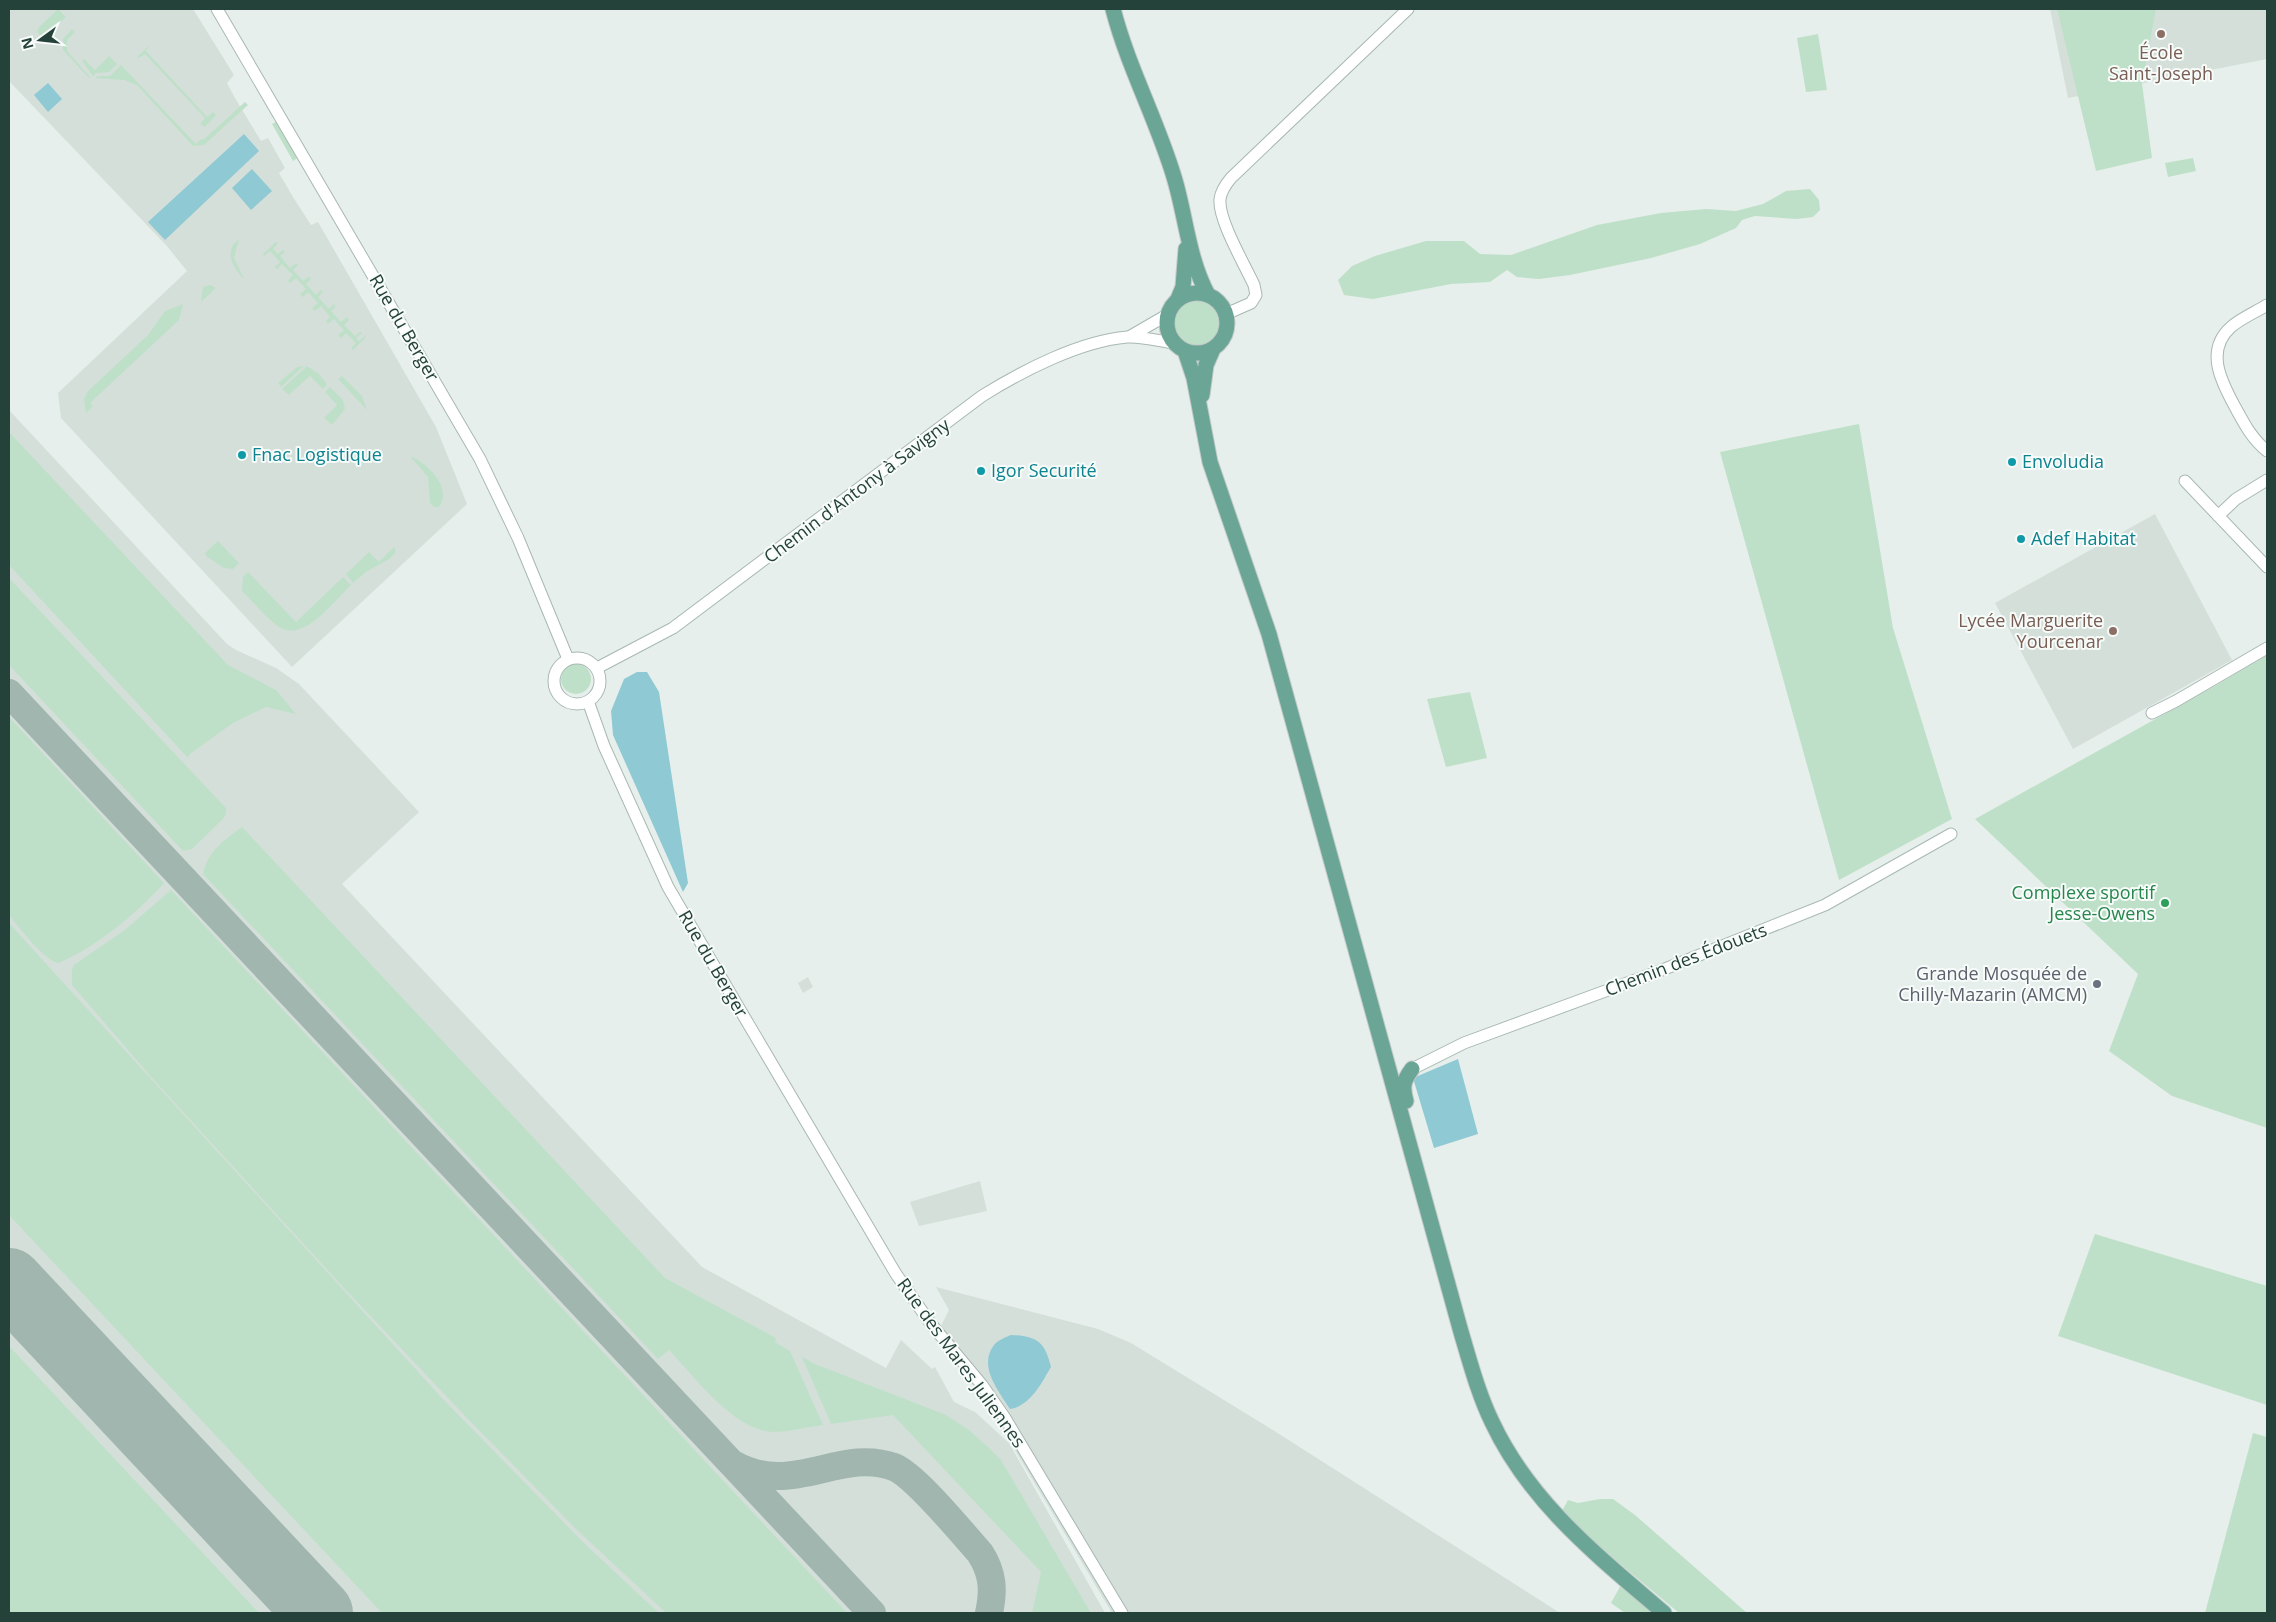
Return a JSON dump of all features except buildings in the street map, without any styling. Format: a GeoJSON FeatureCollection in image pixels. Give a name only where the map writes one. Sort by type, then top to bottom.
{"type":"FeatureCollection","features":[{"type":"Feature","properties":{"kind":"main road"},"geometry":{"type":"LineString","coordinates":[[1113,9],[1122,42],[1174,178],[1196,268],[1208,295],[1222,306],[1226,314],[1226,332],[1222,341],[1213,350],[1206,366],[1203,382],[1203,429]]}},
{"type":"Feature","properties":{"kind":"main road"},"geometry":{"type":"LineString","coordinates":[[1182,210],[1186,244],[1183,287],[1178,299],[1167,315],[1167,331],[1179,347],[1194,378],[1203,429],[1220,495],[1245,561],[1269,634],[1476,1380],[1491,1421],[1507,1451],[1526,1480],[1557,1518],[1582,1543],[1664,1613]]}},
{"type":"Feature","properties":{"kind":"main road"},"geometry":{"type":"LineString","coordinates":[[1178,299],[1193,293],[1208,295]]}},
{"type":"Feature","properties":{"kind":"main road"},"geometry":{"type":"LineString","coordinates":[[1179,347],[1196,354],[1213,350]]}},
{"type":"Feature","properties":{"kind":"main road"},"geometry":{"type":"LineString","coordinates":[[1373,1011],[1379,1014],[1382,1020],[1397,1070],[1412,1069]]}},
{"type":"Feature","properties":{"kind":"main road"},"geometry":{"type":"LineString","coordinates":[[1410,1147],[1413,1131],[1402,1088],[1404,1079],[1412,1069]]}},
{"type":"Feature","properties":{"kind":"street","name":"Rue du Berger"},"geometry":{"type":"LineString","coordinates":[[216,9],[480,459],[514,530],[568,659]]}},
{"type":"Feature","properties":{"kind":"street"},"geometry":{"type":"LineString","coordinates":[[1226,314],[1251,302],[1256,294],[1254,285],[1223,219],[1220,198],[1224,187],[1408,9]]}},
{"type":"Feature","properties":{"kind":"street"},"geometry":{"type":"LineString","coordinates":[[2267,305],[2231,327],[2222,342],[2217,362],[2221,380],[2250,434],[2267,451]]}},
{"type":"Feature","properties":{"kind":"street"},"geometry":{"type":"LineString","coordinates":[[1129,337],[1167,315]]}},
{"type":"Feature","properties":{"kind":"street"},"geometry":{"type":"LineString","coordinates":[[1129,337],[1179,347]]}},
{"type":"Feature","properties":{"kind":"street","name":"Chemin d'Antony à Savigny"},"geometry":{"type":"LineString","coordinates":[[597,668],[673,628],[982,396],[1004,382],[1056,357],[1106,341],[1129,337]]}},
{"type":"Feature","properties":{"kind":"street"},"geometry":{"type":"LineString","coordinates":[[2218,516],[2236,499],[2267,480]]}},
{"type":"Feature","properties":{"kind":"street"},"geometry":{"type":"LineString","coordinates":[[2185,481],[2267,567]]}},
{"type":"Feature","properties":{"kind":"street"},"geometry":{"type":"LineString","coordinates":[[2152,713],[2176,702],[2267,648]]}},
{"type":"Feature","properties":{"kind":"street"},"geometry":{"type":"LineString","coordinates":[[580,657],[586,659],[597,668],[600,677],[599,690],[588,701],[580,704],[568,702],[555,690],[555,672],[558,666],[568,659],[580,657]]}},
{"type":"Feature","properties":{"kind":"street","name":"Rue du Berger"},"geometry":{"type":"LineString","coordinates":[[588,701],[604,746],[668,887],[861,1215]]}},
{"type":"Feature","properties":{"kind":"street","name":"Chemin des Édouets"},"geometry":{"type":"LineString","coordinates":[[1412,1069],[1464,1043],[1657,972],[1825,905],[1951,834]]}},
{"type":"Feature","properties":{"kind":"street","name":"Rue des Mares Juliennes"},"geometry":{"type":"LineString","coordinates":[[861,1215],[896,1274],[931,1324],[982,1385],[1014,1433],[1122,1613]]}},
{"type":"Feature","properties":{"kind":"shaded area"},"geometry":{"type":"Polygon","coordinates":[[[9,9],[193,9],[234,75],[227,83],[235,98],[261,141],[268,138],[285,168],[279,173],[311,225],[318,222],[436,427],[467,504],[292,667],[61,418],[58,393],[187,271],[166,245],[9,81],[9,9]]]}},
{"type":"Feature","properties":{"kind":"shaded area","name":"École Saint-Joseph"},"geometry":{"type":"Polygon","coordinates":[[[2050,9],[2267,9],[2267,59],[2068,98],[2050,9]]]}},
{"type":"Feature","properties":{"kind":"shaded area"},"geometry":{"type":"Polygon","coordinates":[[[9,410],[227,644],[276,668],[299,684],[419,812],[342,884],[702,1267],[886,1368],[901,1340],[932,1369],[935,1367],[954,1402],[975,1412],[1009,1443],[1105,1613],[9,1613],[9,410]]]}},
{"type":"Feature","properties":{"kind":"shaded area","name":"Lycée Marguerite Yourcenar"},"geometry":{"type":"Polygon","coordinates":[[[2155,514],[2232,660],[2073,749],[1995,603],[2155,514]]]}},
{"type":"Feature","properties":{"kind":"shaded area"},"geometry":{"type":"Polygon","coordinates":[[[808,977],[813,987],[803,993],[798,983],[808,977]]]}},
{"type":"Feature","properties":{"kind":"shaded area"},"geometry":{"type":"Polygon","coordinates":[[[980,1181],[987,1211],[919,1226],[910,1202],[980,1181]]]}},
{"type":"Feature","properties":{"kind":"shaded area"},"geometry":{"type":"Polygon","coordinates":[[[936,1287],[1098,1329],[1131,1343],[1276,1432],[1560,1613],[1112,1613],[941,1326],[949,1310],[936,1287]]]}},
{"type":"Feature","properties":{"kind":"green space"},"geometry":{"type":"Polygon","coordinates":[[[58,9],[66,17],[45,36],[41,36],[37,32],[39,27],[58,9]]]}},
{"type":"Feature","properties":{"kind":"green space"},"geometry":{"type":"Polygon","coordinates":[[[2057,9],[2156,9],[2142,84],[2152,158],[2096,171],[2057,9]]]}},
{"type":"Feature","properties":{"kind":"green space"},"geometry":{"type":"Polygon","coordinates":[[[72,29],[75,32],[67,40],[67,51],[89,78],[63,50],[63,39],[72,29]]]}},
{"type":"Feature","properties":{"kind":"green space"},"geometry":{"type":"Polygon","coordinates":[[[1818,34],[1827,90],[1806,92],[1797,38],[1818,34]]]}},
{"type":"Feature","properties":{"kind":"green space"},"geometry":{"type":"Polygon","coordinates":[[[150,45],[146,51],[207,117],[213,112],[216,115],[205,127],[200,124],[205,118],[145,54],[139,58],[137,57],[150,45]]]}},
{"type":"Feature","properties":{"kind":"green space"},"geometry":{"type":"Polygon","coordinates":[[[109,56],[117,64],[109,72],[96,73],[93,76],[82,61],[84,59],[95,70],[109,56]]]}},
{"type":"Feature","properties":{"kind":"green space"},"geometry":{"type":"Polygon","coordinates":[[[121,65],[196,144],[201,139],[203,140],[245,102],[248,105],[204,145],[193,146],[137,85],[124,80],[96,78],[97,76],[110,76],[121,65]]]}},
{"type":"Feature","properties":{"kind":"green space"},"geometry":{"type":"Polygon","coordinates":[[[276,122],[297,158],[293,161],[272,124],[276,122]]]}},
{"type":"Feature","properties":{"kind":"green space"},"geometry":{"type":"Polygon","coordinates":[[[2193,158],[2196,171],[2168,177],[2165,163],[2193,158]]]}},
{"type":"Feature","properties":{"kind":"green space"},"geometry":{"type":"Polygon","coordinates":[[[1810,189],[1819,200],[1820,210],[1813,217],[1797,219],[1755,216],[1742,220],[1736,228],[1700,244],[1651,258],[1570,275],[1539,279],[1517,277],[1507,270],[1490,282],[1451,284],[1373,299],[1344,295],[1338,280],[1352,266],[1375,256],[1426,241],[1464,241],[1480,254],[1511,255],[1597,225],[1661,213],[1706,209],[1736,211],[1763,204],[1786,191],[1810,189]]]}},
{"type":"Feature","properties":{"kind":"green space"},"geometry":{"type":"Polygon","coordinates":[[[239,239],[234,258],[244,279],[236,270],[231,259],[231,249],[239,239]]]}},
{"type":"Feature","properties":{"kind":"green space"},"geometry":{"type":"Polygon","coordinates":[[[276,242],[278,243],[273,249],[278,254],[283,250],[285,252],[280,256],[290,268],[296,263],[298,265],[293,270],[303,281],[309,276],[311,279],[306,284],[316,295],[321,290],[323,292],[318,297],[329,309],[334,304],[336,306],[331,311],[341,322],[347,317],[349,320],[344,325],[355,336],[360,332],[362,333],[356,338],[359,341],[366,337],[353,350],[351,348],[356,343],[346,333],[341,338],[338,335],[344,330],[334,319],[328,324],[326,321],[330,317],[321,306],[315,311],[312,308],[318,303],[308,292],[303,297],[300,294],[306,289],[296,278],[290,283],[288,281],[293,275],[282,264],[277,269],[275,267],[280,262],[270,251],[264,256],[263,254],[276,242]]]}},
{"type":"Feature","properties":{"kind":"green space"},"geometry":{"type":"Polygon","coordinates":[[[210,285],[216,288],[201,302],[203,287],[210,285]]]}},
{"type":"Feature","properties":{"kind":"green space"},"geometry":{"type":"Polygon","coordinates":[[[1192,299],[1202,299],[1214,306],[1221,318],[1221,328],[1214,340],[1202,347],[1192,347],[1184,343],[1177,336],[1173,328],[1173,318],[1177,310],[1184,303],[1192,299]]]}},
{"type":"Feature","properties":{"kind":"green space"},"geometry":{"type":"Polygon","coordinates":[[[183,304],[179,320],[90,403],[93,406],[86,413],[84,399],[88,391],[148,335],[165,311],[183,304]]]}},
{"type":"Feature","properties":{"kind":"green space"},"geometry":{"type":"Polygon","coordinates":[[[304,366],[281,387],[278,383],[297,367],[304,366]]]}},
{"type":"Feature","properties":{"kind":"green space"},"geometry":{"type":"Polygon","coordinates":[[[307,366],[318,373],[327,384],[323,389],[310,376],[289,395],[282,389],[307,366]]]}},
{"type":"Feature","properties":{"kind":"green space"},"geometry":{"type":"Polygon","coordinates":[[[342,376],[362,396],[367,410],[338,379],[342,376]]]}},
{"type":"Feature","properties":{"kind":"green space"},"geometry":{"type":"Polygon","coordinates":[[[330,387],[343,400],[345,409],[332,425],[324,418],[337,405],[325,392],[330,387]]]}},
{"type":"Feature","properties":{"kind":"green space"},"geometry":{"type":"Polygon","coordinates":[[[1859,424],[1893,628],[1952,819],[1839,880],[1720,452],[1859,424]]]}},
{"type":"Feature","properties":{"kind":"green space"},"geometry":{"type":"Polygon","coordinates":[[[9,432],[228,665],[276,690],[296,714],[266,707],[233,723],[190,754],[188,758],[9,565],[9,432]]]}},
{"type":"Feature","properties":{"kind":"green space"},"geometry":{"type":"Polygon","coordinates":[[[410,456],[424,464],[440,484],[443,492],[439,507],[434,507],[430,503],[428,477],[410,456]]]}},
{"type":"Feature","properties":{"kind":"green space"},"geometry":{"type":"Polygon","coordinates":[[[218,541],[239,563],[233,569],[224,568],[206,556],[205,553],[218,541]]]}},
{"type":"Feature","properties":{"kind":"green space"},"geometry":{"type":"Polygon","coordinates":[[[394,547],[396,552],[389,559],[366,572],[353,583],[346,574],[369,552],[379,562],[394,547]]]}},
{"type":"Feature","properties":{"kind":"green space"},"geometry":{"type":"Polygon","coordinates":[[[248,572],[296,622],[343,577],[351,585],[326,611],[306,626],[296,630],[286,630],[276,625],[242,591],[243,577],[248,572]]]}},
{"type":"Feature","properties":{"kind":"green space"},"geometry":{"type":"Polygon","coordinates":[[[9,578],[226,808],[226,814],[223,819],[192,849],[183,851],[9,665],[9,578]]]}},
{"type":"Feature","properties":{"kind":"green space","name":"Complexe sportif Jesse-Owens"},"geometry":{"type":"Polygon","coordinates":[[[2267,655],[2267,1128],[2172,1096],[2109,1051],[2138,974],[1975,819],[2215,686],[2267,655]]]}},
{"type":"Feature","properties":{"kind":"green space"},"geometry":{"type":"Polygon","coordinates":[[[576,664],[587,668],[591,679],[587,690],[576,694],[565,690],[561,679],[565,668],[576,664]]]}},
{"type":"Feature","properties":{"kind":"green space"},"geometry":{"type":"Polygon","coordinates":[[[1470,692],[1487,758],[1446,767],[1427,699],[1470,692]]]}},
{"type":"Feature","properties":{"kind":"green space"},"geometry":{"type":"Polygon","coordinates":[[[9,717],[164,883],[141,907],[116,928],[88,947],[59,963],[53,961],[40,951],[9,915],[9,717]]]}},
{"type":"Feature","properties":{"kind":"green space"},"geometry":{"type":"Polygon","coordinates":[[[242,827],[665,1278],[776,1338],[775,1342],[790,1351],[823,1425],[779,1432],[758,1429],[744,1422],[716,1400],[669,1350],[658,1359],[203,874],[208,859],[223,841],[242,827]]]}},
{"type":"Feature","properties":{"kind":"green space"},"geometry":{"type":"Polygon","coordinates":[[[171,890],[847,1613],[666,1613],[576,1529],[466,1417],[342,1286],[152,1078],[72,985],[74,965],[126,929],[171,890]]]}},
{"type":"Feature","properties":{"kind":"green space"},"geometry":{"type":"Polygon","coordinates":[[[9,923],[441,1397],[586,1545],[659,1613],[382,1613],[9,1215],[9,923]]]}},
{"type":"Feature","properties":{"kind":"green space"},"geometry":{"type":"Polygon","coordinates":[[[2095,1234],[2267,1286],[2267,1405],[2058,1336],[2095,1234]]]}},
{"type":"Feature","properties":{"kind":"green space"},"geometry":{"type":"Polygon","coordinates":[[[9,1346],[259,1613],[9,1613],[9,1346]]]}},
{"type":"Feature","properties":{"kind":"green space"},"geometry":{"type":"Polygon","coordinates":[[[802,1357],[815,1364],[946,1415],[969,1430],[1001,1460],[1091,1613],[1032,1613],[1041,1572],[893,1415],[831,1424],[802,1357]]]}},
{"type":"Feature","properties":{"kind":"green space"},"geometry":{"type":"Polygon","coordinates":[[[2253,1433],[2267,1437],[2267,1613],[2205,1613],[2253,1433]]]}},
{"type":"Feature","properties":{"kind":"green space"},"geometry":{"type":"Polygon","coordinates":[[[1613,1499],[1635,1515],[1747,1613],[1679,1613],[1589,1538],[1562,1511],[1568,1500],[1578,1503],[1613,1499]]]}},
{"type":"Feature","properties":{"kind":"green space"},"geometry":{"type":"Polygon","coordinates":[[[1621,1585],[1654,1613],[1625,1613],[1611,1603],[1621,1585]]]}},
{"type":"Feature","properties":{"kind":"water"},"geometry":{"type":"Polygon","coordinates":[[[48,83],[62,99],[48,112],[34,95],[48,83]]]}},
{"type":"Feature","properties":{"kind":"water"},"geometry":{"type":"Polygon","coordinates":[[[244,134],[259,151],[165,240],[148,222],[244,134]]]}},
{"type":"Feature","properties":{"kind":"water"},"geometry":{"type":"Polygon","coordinates":[[[252,169],[272,191],[251,210],[232,188],[252,169]]]}},
{"type":"Feature","properties":{"kind":"water"},"geometry":{"type":"Polygon","coordinates":[[[637,672],[647,672],[659,692],[688,883],[683,892],[613,735],[611,711],[624,679],[637,672]]]}},
{"type":"Feature","properties":{"kind":"water"},"geometry":{"type":"Polygon","coordinates":[[[1458,1059],[1478,1134],[1434,1148],[1413,1078],[1458,1059]]]}},
{"type":"Feature","properties":{"kind":"water"},"geometry":{"type":"Polygon","coordinates":[[[1011,1335],[1027,1337],[1038,1342],[1046,1351],[1051,1367],[1029,1399],[1023,1404],[1010,1409],[991,1378],[988,1361],[994,1345],[1011,1335]]]}},
{"type":"Feature","properties":{"kind":"taxiway"},"geometry":{"type":"LineString","coordinates":[[9,693],[872,1613]]}},
{"type":"Feature","properties":{"kind":"taxiway"},"geometry":{"type":"LineString","coordinates":[[733,1464],[755,1473],[776,1476],[796,1475],[854,1463],[874,1463],[894,1467],[903,1472],[951,1519],[980,1553],[990,1575],[992,1597],[989,1613]]}},
{"type":"Feature","properties":{"kind":"runway"},"geometry":{"type":"LineString","coordinates":[[9,1282],[319,1613]]}},
{"type":"Feature","properties":{"kind":"place","name":"École Saint-Joseph"},"geometry":{"type":"Point","coordinates":[2161,34]}},
{"type":"Feature","properties":{"kind":"place","name":"Fnac Logistique"},"geometry":{"type":"Point","coordinates":[242,455]}},
{"type":"Feature","properties":{"kind":"place","name":"Envoludia"},"geometry":{"type":"Point","coordinates":[2012,462]}},
{"type":"Feature","properties":{"kind":"place","name":"Igor Securité"},"geometry":{"type":"Point","coordinates":[981,471]}},
{"type":"Feature","properties":{"kind":"place","name":"Adef Habitat"},"geometry":{"type":"Point","coordinates":[2021,539]}},
{"type":"Feature","properties":{"kind":"place","name":"Lycée Marguerite Yourcenar"},"geometry":{"type":"Point","coordinates":[2113,631]}},
{"type":"Feature","properties":{"kind":"place","name":"Complexe sportif Jesse-Owens"},"geometry":{"type":"Point","coordinates":[2165,903]}},
{"type":"Feature","properties":{"kind":"place","name":"Grande Mosquée de Chilly-Mazarin (AMCM)"},"geometry":{"type":"Point","coordinates":[2097,984]}}]}
